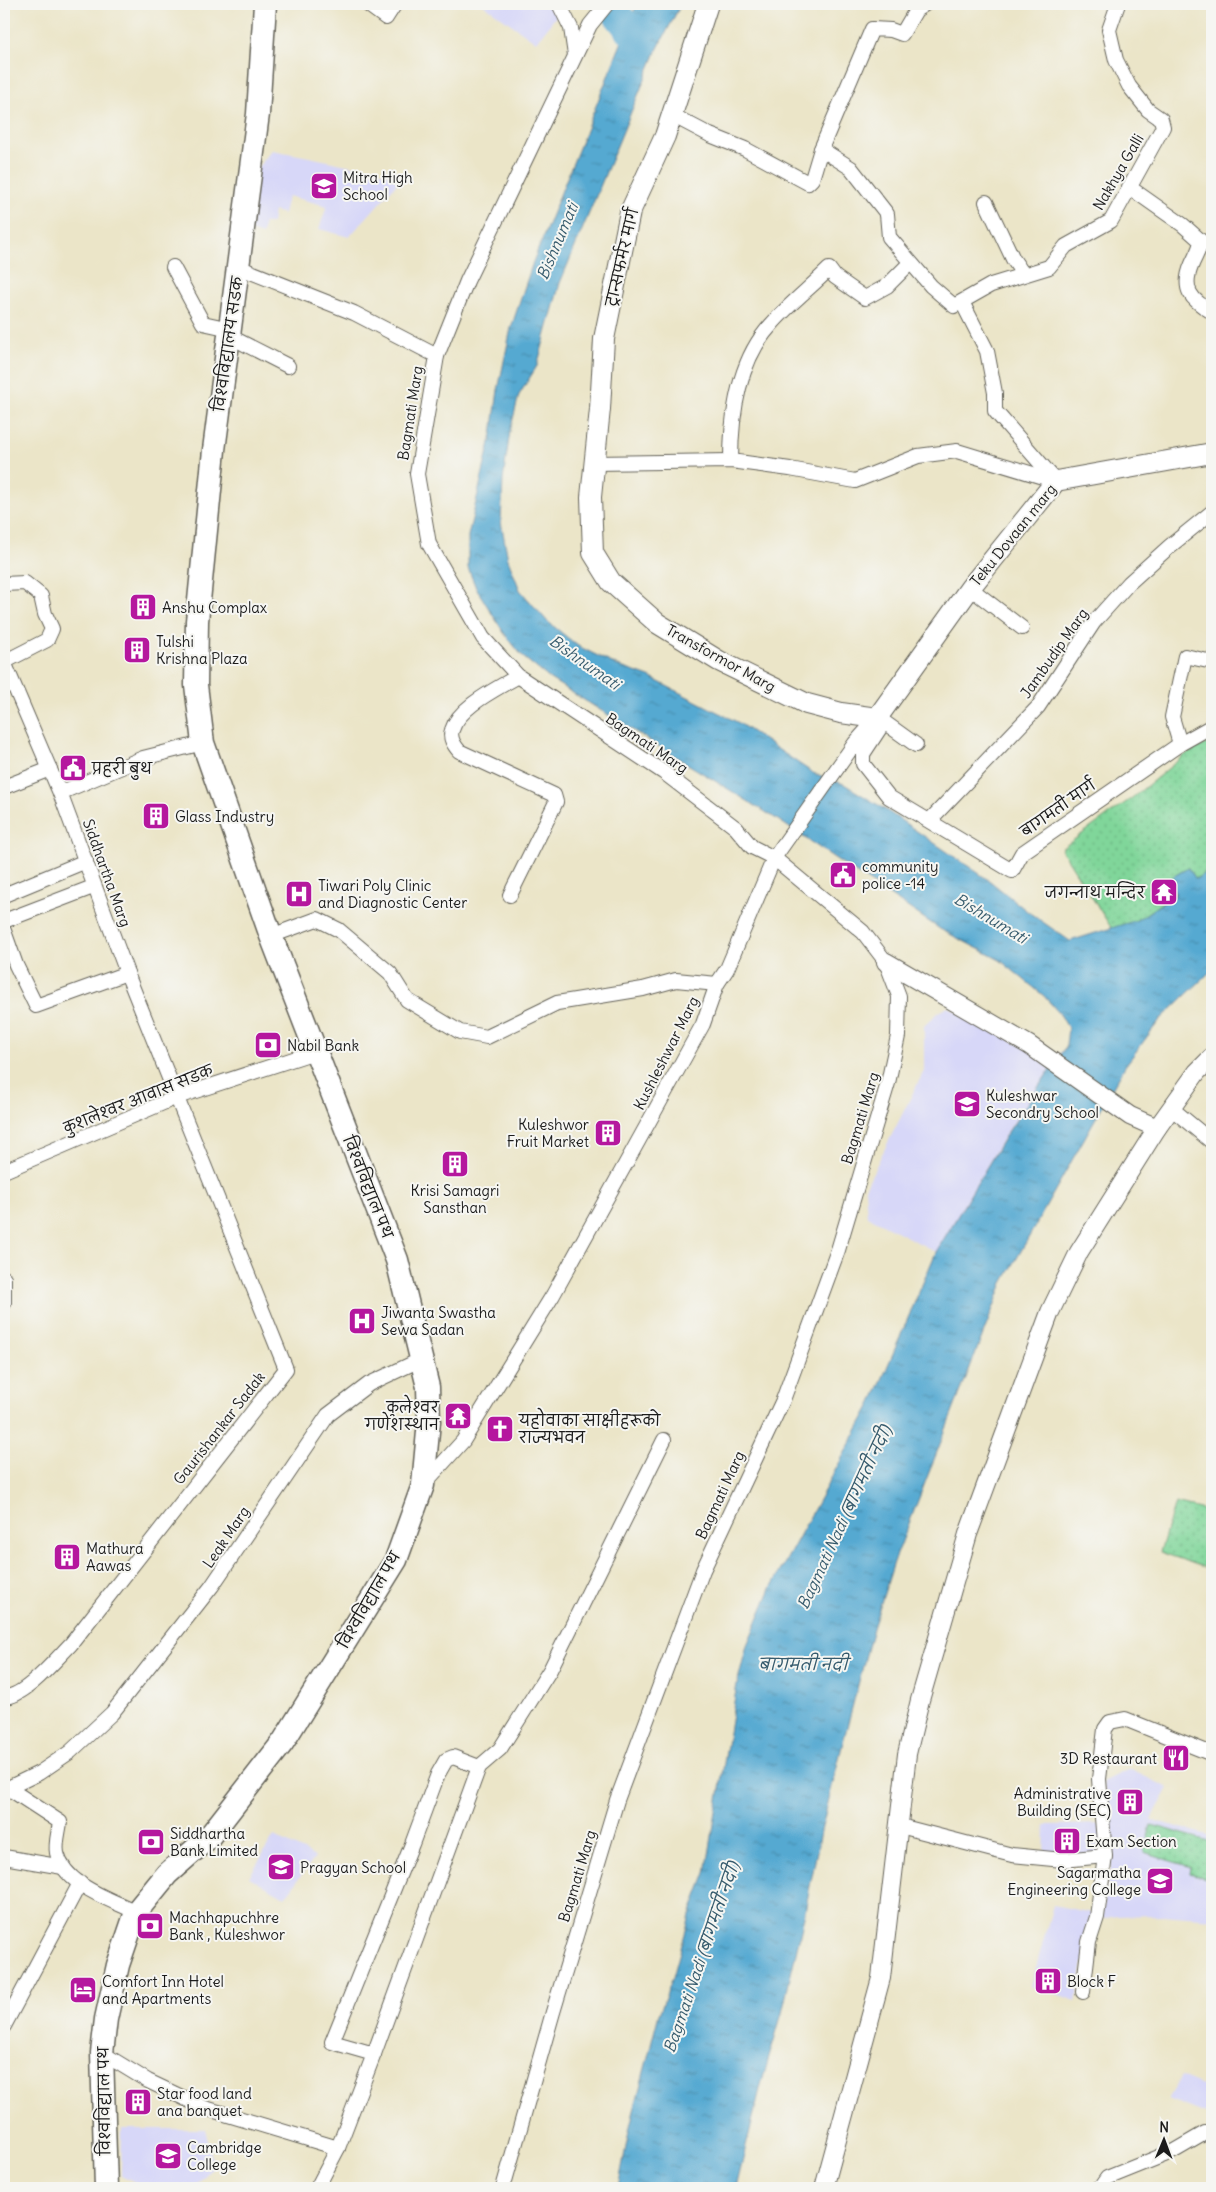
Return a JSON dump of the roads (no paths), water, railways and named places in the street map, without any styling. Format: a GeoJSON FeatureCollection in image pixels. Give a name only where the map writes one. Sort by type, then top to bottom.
{"type":"FeatureCollection","features":[{"type":"Feature","properties":{"kind":"main road","name":"ट्रान्सफर्मर मार्ग"},"geometry":{"type":"LineString","coordinates":[[594,463],[604,339],[630,212],[665,136],[708,4]]}},
{"type":"Feature","properties":{"kind":"main road","name":"विश्वविद्यालय सडक"},"geometry":{"type":"LineString","coordinates":[[203,742],[198,715],[196,685],[197,621],[214,450],[258,114],[269,5]]}},
{"type":"Feature","properties":{"kind":"main road","name":"Teku Dovaan marg"},"geometry":{"type":"LineString","coordinates":[[880,720],[970,588],[1056,481],[1212,453]]}},
{"type":"Feature","properties":{"kind":"main road","name":"Transformor Marg"},"geometry":{"type":"LineString","coordinates":[[594,463],[591,497],[593,553],[610,582],[657,623],[719,661],[807,704],[841,714],[880,720]]}},
{"type":"Feature","properties":{"kind":"main road","name":"विश्वविद्याल पथ"},"geometry":{"type":"LineString","coordinates":[[106,2188],[102,2053],[106,2019],[118,1965],[136,1912],[167,1874],[209,1837],[283,1742],[396,1560],[423,1485],[429,1421],[428,1387],[397,1260],[271,936],[203,742]]}},
{"type":"Feature","properties":{"kind":"street"},"geometry":{"type":"LineString","coordinates":[[367,4],[386,18],[395,4]]}},
{"type":"Feature","properties":{"kind":"street"},"geometry":{"type":"LineString","coordinates":[[559,4],[571,28],[575,55]]}},
{"type":"Feature","properties":{"kind":"street","name":"Bagmati Marg"},"geometry":{"type":"LineString","coordinates":[[503,2188],[553,2012],[617,1800],[703,1570],[783,1400],[838,1250],[888,1083],[898,1036],[899,996],[886,962],[863,932],[774,858],[752,847],[736,828],[663,772],[518,676],[483,638],[429,544],[416,474],[437,356],[467,281],[575,55],[590,25],[607,4]]}},
{"type":"Feature","properties":{"kind":"street"},"geometry":{"type":"LineString","coordinates":[[672,115],[710,136],[746,149],[808,183],[812,179],[821,149],[872,29],[891,30],[902,34],[916,10],[926,4]]}},
{"type":"Feature","properties":{"kind":"street","name":"Nakhya Galli"},"geometry":{"type":"LineString","coordinates":[[962,302],[991,285],[1048,267],[1066,246],[1111,221],[1162,127],[1161,119],[1148,110],[1129,86],[1116,60],[1109,30],[1118,4]]}},
{"type":"Feature","properties":{"kind":"street"},"geometry":{"type":"LineString","coordinates":[[821,149],[851,168],[888,214],[889,237],[931,286],[954,306],[962,302],[987,351],[995,393],[995,411],[1056,481]]}},
{"type":"Feature","properties":{"kind":"street"},"geometry":{"type":"LineString","coordinates":[[1129,187],[1183,225],[1200,241],[1189,270],[1188,288],[1196,303],[1212,312]]}},
{"type":"Feature","properties":{"kind":"street"},"geometry":{"type":"LineString","coordinates":[[986,202],[1013,259],[1023,274]]}},
{"type":"Feature","properties":{"kind":"street"},"geometry":{"type":"LineString","coordinates":[[731,461],[731,426],[742,378],[754,348],[770,325],[829,269],[834,277],[865,298],[887,286],[910,263]]}},
{"type":"Feature","properties":{"kind":"street"},"geometry":{"type":"LineString","coordinates":[[173,267],[203,323],[229,332],[288,366]]}},
{"type":"Feature","properties":{"kind":"street"},"geometry":{"type":"LineString","coordinates":[[238,267],[354,313],[437,356]]}},
{"type":"Feature","properties":{"kind":"street"},"geometry":{"type":"LineString","coordinates":[[594,463],[731,461],[855,481],[918,456],[958,451],[1056,481]]}},
{"type":"Feature","properties":{"kind":"street","name":"Jambudip Marg"},"geometry":{"type":"LineString","coordinates":[[930,820],[1038,707],[1094,622],[1170,546],[1212,512]]}},
{"type":"Feature","properties":{"kind":"street"},"geometry":{"type":"LineString","coordinates":[[4,584],[25,583],[41,596],[45,614],[52,630],[47,640],[4,662]]}},
{"type":"Feature","properties":{"kind":"street"},"geometry":{"type":"LineString","coordinates":[[970,588],[1022,628]]}},
{"type":"Feature","properties":{"kind":"street"},"geometry":{"type":"LineString","coordinates":[[1180,744],[1172,717],[1185,656],[1208,661],[1212,660]]}},
{"type":"Feature","properties":{"kind":"street","name":"Siddhartha Marg"},"geometry":{"type":"LineString","coordinates":[[4,662],[60,793],[127,973],[177,1097]]}},
{"type":"Feature","properties":{"kind":"street"},"geometry":{"type":"LineString","coordinates":[[510,895],[556,802],[554,795],[459,751],[452,740],[452,729],[470,706],[518,676]]}},
{"type":"Feature","properties":{"kind":"street"},"geometry":{"type":"LineString","coordinates":[[717,984],[727,969],[774,858],[855,743],[880,720]]}},
{"type":"Feature","properties":{"kind":"street"},"geometry":{"type":"LineString","coordinates":[[880,720],[916,745]]}},
{"type":"Feature","properties":{"kind":"street"},"geometry":{"type":"LineString","coordinates":[[880,720],[863,754],[864,764],[889,797],[930,820]]}},
{"type":"Feature","properties":{"kind":"street","name":"बागमती मार्ग"},"geometry":{"type":"LineString","coordinates":[[930,820],[1012,871],[1022,853],[1180,744],[1212,726]]}},
{"type":"Feature","properties":{"kind":"street"},"geometry":{"type":"LineString","coordinates":[[60,793],[143,758],[203,742]]}},
{"type":"Feature","properties":{"kind":"street"},"geometry":{"type":"LineString","coordinates":[[4,787],[50,768]]}},
{"type":"Feature","properties":{"kind":"street"},"geometry":{"type":"LineString","coordinates":[[4,895],[86,861]]}},
{"type":"Feature","properties":{"kind":"street"},"geometry":{"type":"LineString","coordinates":[[4,921],[94,886]]}},
{"type":"Feature","properties":{"kind":"street","name":"Kushleshwar Marg"},"geometry":{"type":"LineString","coordinates":[[271,936],[317,919],[339,930],[390,974],[407,1000],[460,1032],[487,1037],[557,1003],[643,989],[676,980],[717,984],[702,1024],[553,1295],[463,1441],[423,1485]]}},
{"type":"Feature","properties":{"kind":"street"},"geometry":{"type":"LineString","coordinates":[[4,931],[16,965],[36,1006],[127,973]]}},
{"type":"Feature","properties":{"kind":"street"},"geometry":{"type":"LineString","coordinates":[[886,962],[1029,1045],[1130,1116],[1157,1128]]}},
{"type":"Feature","properties":{"kind":"street","name":"कुशलेश्वर आवास सडक"},"geometry":{"type":"LineString","coordinates":[[4,1171],[177,1097],[315,1052]]}},
{"type":"Feature","properties":{"kind":"street"},"geometry":{"type":"LineString","coordinates":[[824,2188],[881,1978],[907,1754],[920,1700],[968,1534],[1050,1312],[1080,1252],[1157,1128],[1197,1072],[1212,1057]]}},
{"type":"Feature","properties":{"kind":"street","name":"Gaurishankar Sadak"},"geometry":{"type":"LineString","coordinates":[[4,1697],[10,1697],[31,1684],[71,1644],[286,1369],[177,1097]]}},
{"type":"Feature","properties":{"kind":"street"},"geometry":{"type":"LineString","coordinates":[[1171,1108],[1212,1142]]}},
{"type":"Feature","properties":{"kind":"street"},"geometry":{"type":"LineString","coordinates":[[4,1278],[4,1303]]}},
{"type":"Feature","properties":{"kind":"street","name":"Leak Marg"},"geometry":{"type":"LineString","coordinates":[[6,1788],[39,1773],[70,1752],[112,1713],[212,1586],[328,1415],[370,1384],[422,1359]]}},
{"type":"Feature","properties":{"kind":"street"},"geometry":{"type":"LineString","coordinates":[[317,2188],[338,2148],[479,1767],[500,1750],[550,1670],[664,1440]]}},
{"type":"Feature","properties":{"kind":"street"},"geometry":{"type":"LineString","coordinates":[[1083,1992],[1089,1942],[1097,1917],[1105,1856],[1099,1779],[1105,1729],[1110,1722],[1126,1719],[1212,1754]]}},
{"type":"Feature","properties":{"kind":"street"},"geometry":{"type":"LineString","coordinates":[[374,2054],[332,2042],[442,1767],[446,1760],[453,1757],[479,1767]]}},
{"type":"Feature","properties":{"kind":"street"},"geometry":{"type":"LineString","coordinates":[[6,1788],[60,1822],[57,1851],[63,1867],[80,1883],[136,1912]]}},
{"type":"Feature","properties":{"kind":"street"},"geometry":{"type":"LineString","coordinates":[[900,1826],[1012,1855],[1063,1860],[1105,1856]]}},
{"type":"Feature","properties":{"kind":"street"},"geometry":{"type":"LineString","coordinates":[[4,1857],[63,1867]]}},
{"type":"Feature","properties":{"kind":"street"},"geometry":{"type":"LineString","coordinates":[[4,2026],[80,1883]]}},
{"type":"Feature","properties":{"kind":"street"},"geometry":{"type":"LineString","coordinates":[[102,2053],[148,2081],[205,2108],[338,2148]]}},
{"type":"Feature","properties":{"kind":"street"},"geometry":{"type":"LineString","coordinates":[[1100,2188],[1107,2178],[1174,2151],[1205,2132],[1212,2133]]}},
{"type":"Feature","properties":{"kind":"water"},"geometry":{"type":"Polygon","coordinates":[[[637,4],[681,4],[656,52],[560,283],[537,366],[519,395],[510,431],[503,480],[501,522],[508,559],[520,590],[547,621],[578,646],[618,666],[649,677],[739,723],[813,773],[844,784],[880,806],[990,881],[1027,911],[1070,941],[1137,920],[1176,894],[1167,880],[1188,868],[1196,879],[1212,868],[1212,970],[1159,1021],[1125,1066],[1003,1283],[894,1562],[873,1628],[842,1746],[821,1831],[782,2013],[761,2085],[736,2188],[618,2188],[630,2126],[659,2014],[673,1977],[691,1912],[706,1873],[737,1684],[747,1645],[771,1588],[872,1403],[936,1252],[1006,1135],[1066,1046],[1068,1028],[1060,1014],[1044,996],[1000,960],[940,929],[775,818],[550,679],[523,657],[504,633],[476,588],[468,568],[468,536],[492,434],[498,390],[511,328],[533,262],[637,4]]]}},
{"type":"Feature","properties":{"kind":"waterway"},"geometry":{"type":"LineString","coordinates":[[609,4],[639,42]]}},
{"type":"Feature","properties":{"kind":"place","name":"Mitra High School"},"geometry":{"type":"Point","coordinates":[324,186]}},
{"type":"Feature","properties":{"kind":"place","name":"Anshu Complax"},"geometry":{"type":"Point","coordinates":[143,607]}},
{"type":"Feature","properties":{"kind":"place","name":"Tulshi Krishna Plaza"},"geometry":{"type":"Point","coordinates":[137,650]}},
{"type":"Feature","properties":{"kind":"place","name":"प्रहरी बुथ"},"geometry":{"type":"Point","coordinates":[73,768]}},
{"type":"Feature","properties":{"kind":"place","name":"Glass Industry"},"geometry":{"type":"Point","coordinates":[156,816]}},
{"type":"Feature","properties":{"kind":"place","name":"community police -14"},"geometry":{"type":"Point","coordinates":[843,875]}},
{"type":"Feature","properties":{"kind":"place","name":"जगन्नाथ मन्दिर"},"geometry":{"type":"Point","coordinates":[1164,892]}},
{"type":"Feature","properties":{"kind":"place","name":"Tiwari Poly Clinic and Diagnostic Center"},"geometry":{"type":"Point","coordinates":[299,894]}},
{"type":"Feature","properties":{"kind":"place","name":"Nabil Bank"},"geometry":{"type":"Point","coordinates":[268,1045]}},
{"type":"Feature","properties":{"kind":"place","name":"Kuleshwar Secondry School"},"geometry":{"type":"Point","coordinates":[967,1104]}},
{"type":"Feature","properties":{"kind":"place","name":"Kuleshwor Fruit Market"},"geometry":{"type":"Point","coordinates":[608,1133]}},
{"type":"Feature","properties":{"kind":"place","name":"Krisi Samagri Sansthan"},"geometry":{"type":"Point","coordinates":[455,1164]}},
{"type":"Feature","properties":{"kind":"place","name":"Jiwanta Swastha Sewa Sadan"},"geometry":{"type":"Point","coordinates":[362,1321]}},
{"type":"Feature","properties":{"kind":"place","name":"कुलेश्वर गणेशस्थान"},"geometry":{"type":"Point","coordinates":[458,1416]}},
{"type":"Feature","properties":{"kind":"place","name":"यहोवाका साक्षीहरूको राज्यभवन"},"geometry":{"type":"Point","coordinates":[500,1429]}},
{"type":"Feature","properties":{"kind":"place","name":"Mathura Aawas"},"geometry":{"type":"Point","coordinates":[67,1557]}},
{"type":"Feature","properties":{"kind":"place","name":"3D Restaurant"},"geometry":{"type":"Point","coordinates":[1176,1758]}},
{"type":"Feature","properties":{"kind":"place","name":"Administrative Building (SEC)"},"geometry":{"type":"Point","coordinates":[1130,1802]}},
{"type":"Feature","properties":{"kind":"place","name":"Exam Section"},"geometry":{"type":"Point","coordinates":[1067,1841]}},
{"type":"Feature","properties":{"kind":"place","name":"Siddhartha Bank Limited"},"geometry":{"type":"Point","coordinates":[151,1842]}},
{"type":"Feature","properties":{"kind":"place","name":"Pragyan School"},"geometry":{"type":"Point","coordinates":[281,1867]}},
{"type":"Feature","properties":{"kind":"place","name":"Sagarmatha Engineering College"},"geometry":{"type":"Point","coordinates":[1160,1881]}},
{"type":"Feature","properties":{"kind":"place","name":"Machhapuchhre Bank , Kuleshwor"},"geometry":{"type":"Point","coordinates":[150,1926]}},
{"type":"Feature","properties":{"kind":"place","name":"Block F"},"geometry":{"type":"Point","coordinates":[1048,1981]}},
{"type":"Feature","properties":{"kind":"place","name":"Comfort Inn Hotel and Apartments"},"geometry":{"type":"Point","coordinates":[83,1990]}},
{"type":"Feature","properties":{"kind":"place","name":"Star food land ana banquet"},"geometry":{"type":"Point","coordinates":[138,2102]}},
{"type":"Feature","properties":{"kind":"place","name":"Cambridge College"},"geometry":{"type":"Point","coordinates":[168,2156]}},
{"type":"Feature","properties":{"kind":"water label","name":"Bishnumati"},"geometry":{"type":"Point","coordinates":[557,241]}},
{"type":"Feature","properties":{"kind":"water label","name":"Bishnumati"},"geometry":{"type":"Point","coordinates":[585,662]}},
{"type":"Feature","properties":{"kind":"water label","name":"Bishnumati"},"geometry":{"type":"Point","coordinates":[991,918]}},
{"type":"Feature","properties":{"kind":"water label","name":"Bagmati Nadi (बागमती नदी)"},"geometry":{"type":"Point","coordinates":[844,1517]}},
{"type":"Feature","properties":{"kind":"water label","name":"बागमती नदी"},"geometry":{"type":"Point","coordinates":[803,1664]}},
{"type":"Feature","properties":{"kind":"water label","name":"Bagmati Nadi (बागमती नदी)"},"geometry":{"type":"Point","coordinates":[701,1957]}}]}
